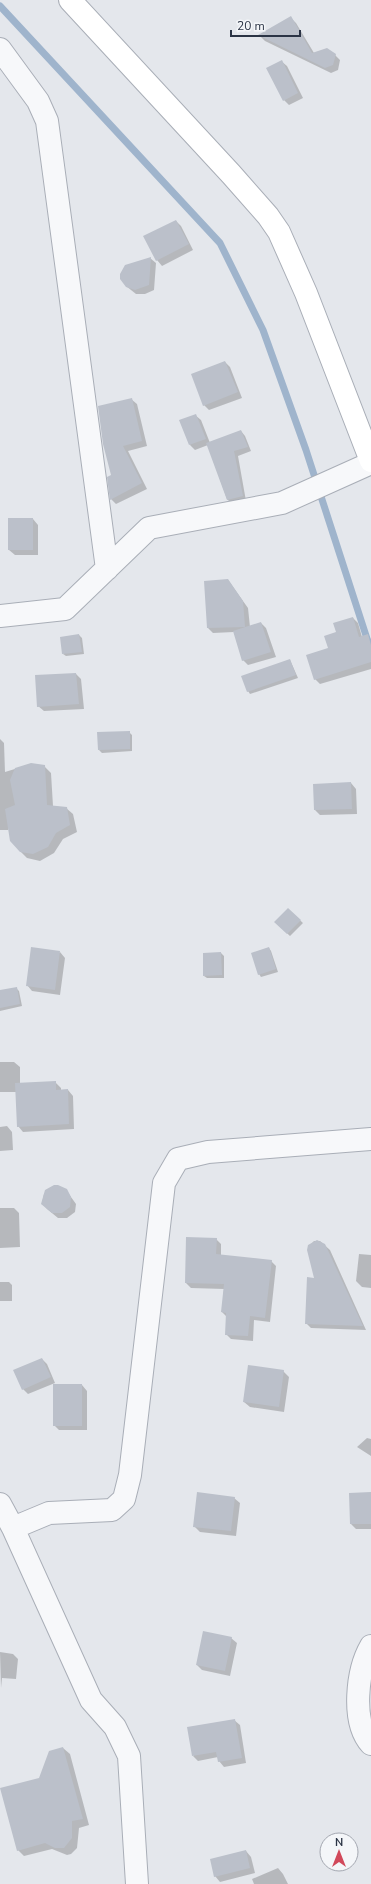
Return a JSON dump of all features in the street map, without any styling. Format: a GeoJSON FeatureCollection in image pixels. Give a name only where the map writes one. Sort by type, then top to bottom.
{"type":"FeatureCollection","features":[{"type":"Feature","properties":{"kind":"street"},"geometry":{"type":"LineString","coordinates":[[0,616],[66,609],[149,528],[282,503],[371,462],[306,293],[279,232],[268,216],[231,174],[70,0]]}},
{"type":"Feature","properties":{"kind":"street"},"geometry":{"type":"LineString","coordinates":[[0,49],[38,101],[47,121],[51,163],[107,569]]}},
{"type":"Feature","properties":{"kind":"street"},"geometry":{"type":"LineString","coordinates":[[13,1528],[50,1513],[112,1510],[124,1499],[130,1467],[164,1183],[178,1159],[208,1152],[371,1139]]}},
{"type":"Feature","properties":{"kind":"street"},"geometry":{"type":"LineString","coordinates":[[0,1504],[13,1528],[91,1700],[115,1727],[129,1756],[137,1884]]}},
{"type":"Feature","properties":{"kind":"street"},"geometry":{"type":"LineString","coordinates":[[371,1646],[364,1658],[357,1708],[366,1738],[371,1744]]}},
{"type":"Feature","properties":{"kind":"building"},"geometry":{"type":"Polygon","coordinates":[[[291,16],[312,53],[327,48],[336,54],[333,65],[325,68],[258,35],[291,16]]]}},
{"type":"Feature","properties":{"kind":"building"},"geometry":{"type":"Polygon","coordinates":[[[282,60],[298,93],[283,101],[266,68],[282,60]]]}},
{"type":"Feature","properties":{"kind":"building"},"geometry":{"type":"Polygon","coordinates":[[[176,220],[189,244],[156,261],[143,236],[176,220]]]}},
{"type":"Feature","properties":{"kind":"building"},"geometry":{"type":"Polygon","coordinates":[[[151,257],[149,285],[135,290],[126,287],[120,279],[120,274],[125,265],[151,257]]]}},
{"type":"Feature","properties":{"kind":"building"},"geometry":{"type":"Polygon","coordinates":[[[225,361],[238,392],[203,406],[191,374],[225,361]]]}},
{"type":"Feature","properties":{"kind":"building"},"geometry":{"type":"Polygon","coordinates":[[[132,398],[142,441],[123,446],[142,483],[110,500],[107,477],[111,475],[103,444],[98,406],[132,398]]]}},
{"type":"Feature","properties":{"kind":"building"},"geometry":{"type":"Polygon","coordinates":[[[196,414],[206,439],[189,445],[179,420],[196,414]]]}},
{"type":"Feature","properties":{"kind":"building"},"geometry":{"type":"Polygon","coordinates":[[[241,430],[248,447],[234,451],[243,496],[227,500],[206,443],[241,430]]]}},
{"type":"Feature","properties":{"kind":"building"},"geometry":{"type":"Polygon","coordinates":[[[8,518],[33,518],[33,550],[8,550],[8,518]]]}},
{"type":"Feature","properties":{"kind":"building"},"geometry":{"type":"Polygon","coordinates":[[[228,579],[243,601],[245,627],[207,628],[204,581],[228,579]]]}},
{"type":"Feature","properties":{"kind":"building"},"geometry":{"type":"Polygon","coordinates":[[[353,617],[359,637],[368,634],[371,645],[371,662],[314,680],[306,655],[328,648],[324,636],[336,632],[333,623],[353,617]]]}},
{"type":"Feature","properties":{"kind":"building"},"geometry":{"type":"Polygon","coordinates":[[[261,622],[271,652],[242,661],[233,631],[261,622]]]}},
{"type":"Feature","properties":{"kind":"building"},"geometry":{"type":"Polygon","coordinates":[[[79,634],[82,652],[62,654],[60,637],[79,634]]]}},
{"type":"Feature","properties":{"kind":"building"},"geometry":{"type":"Polygon","coordinates":[[[290,659],[296,675],[247,692],[241,676],[290,659]]]}},
{"type":"Feature","properties":{"kind":"building"},"geometry":{"type":"Polygon","coordinates":[[[76,673],[79,704],[37,707],[35,675],[76,673]]]}},
{"type":"Feature","properties":{"kind":"building"},"geometry":{"type":"Polygon","coordinates":[[[130,731],[130,749],[98,750],[97,732],[130,731]]]}},
{"type":"Feature","properties":{"kind":"building"},"geometry":{"type":"Polygon","coordinates":[[[31,763],[45,765],[47,805],[67,807],[70,825],[56,833],[48,847],[33,854],[20,852],[10,841],[5,809],[15,805],[10,780],[15,768],[31,763]]]}},
{"type":"Feature","properties":{"kind":"building"},"geometry":{"type":"Polygon","coordinates":[[[351,782],[352,809],[314,810],[313,784],[351,782]]]}},
{"type":"Feature","properties":{"kind":"building"},"geometry":{"type":"Polygon","coordinates":[[[288,908],[301,920],[287,934],[274,922],[288,908]]]}},
{"type":"Feature","properties":{"kind":"building"},"geometry":{"type":"Polygon","coordinates":[[[31,947],[60,951],[55,990],[26,986],[31,947]]]}},
{"type":"Feature","properties":{"kind":"building"},"geometry":{"type":"Polygon","coordinates":[[[269,947],[276,969],[258,975],[251,953],[269,947]]]}},
{"type":"Feature","properties":{"kind":"building"},"geometry":{"type":"Polygon","coordinates":[[[221,952],[222,975],[203,976],[203,953],[221,952]]]}},
{"type":"Feature","properties":{"kind":"building"},"geometry":{"type":"Polygon","coordinates":[[[17,987],[20,1004],[0,1008],[0,990],[17,987]]]}},
{"type":"Feature","properties":{"kind":"building"},"geometry":{"type":"Polygon","coordinates":[[[56,1081],[56,1090],[68,1089],[69,1124],[17,1127],[15,1083],[56,1081]]]}},
{"type":"Feature","properties":{"kind":"building"},"geometry":{"type":"Polygon","coordinates":[[[54,1185],[67,1189],[71,1197],[70,1207],[62,1213],[52,1213],[41,1204],[45,1190],[54,1185]]]}},
{"type":"Feature","properties":{"kind":"building"},"geometry":{"type":"Polygon","coordinates":[[[186,1237],[217,1238],[216,1254],[272,1260],[265,1318],[250,1316],[248,1336],[225,1335],[226,1313],[221,1312],[224,1284],[185,1283],[186,1237]]]}},
{"type":"Feature","properties":{"kind":"building"},"geometry":{"type":"Polygon","coordinates":[[[317,1240],[325,1244],[363,1326],[305,1324],[307,1277],[314,1278],[307,1250],[308,1245],[317,1240]]]}},
{"type":"Feature","properties":{"kind":"building"},"geometry":{"type":"Polygon","coordinates":[[[42,1358],[51,1377],[22,1390],[13,1370],[42,1358]]]}},
{"type":"Feature","properties":{"kind":"building"},"geometry":{"type":"Polygon","coordinates":[[[248,1365],[284,1370],[279,1407],[243,1402],[248,1365]]]}},
{"type":"Feature","properties":{"kind":"building"},"geometry":{"type":"Polygon","coordinates":[[[53,1384],[82,1384],[82,1426],[53,1426],[53,1384]]]}},
{"type":"Feature","properties":{"kind":"building"},"geometry":{"type":"Polygon","coordinates":[[[197,1492],[235,1497],[231,1531],[193,1527],[197,1492]]]}},
{"type":"Feature","properties":{"kind":"building"},"geometry":{"type":"Polygon","coordinates":[[[371,1492],[371,1524],[350,1524],[349,1493],[371,1492]]]}},
{"type":"Feature","properties":{"kind":"building"},"geometry":{"type":"Polygon","coordinates":[[[203,1631],[232,1637],[225,1671],[196,1665],[203,1631]]]}},
{"type":"Feature","properties":{"kind":"building"},"geometry":{"type":"Polygon","coordinates":[[[235,1719],[242,1758],[218,1762],[216,1752],[192,1756],[187,1727],[235,1719]]]}},
{"type":"Feature","properties":{"kind":"building"},"geometry":{"type":"Polygon","coordinates":[[[63,1747],[83,1819],[72,1821],[72,1838],[64,1848],[55,1848],[45,1843],[17,1851],[0,1788],[39,1778],[49,1751],[63,1747]]]}},
{"type":"Feature","properties":{"kind":"building"},"geometry":{"type":"Polygon","coordinates":[[[246,1850],[250,1868],[214,1877],[210,1859],[246,1850]]]}},
{"type":"Feature","properties":{"kind":"waterway"},"geometry":{"type":"LineString","coordinates":[[0,6],[220,243],[263,330],[306,450],[371,651]]}}]}
